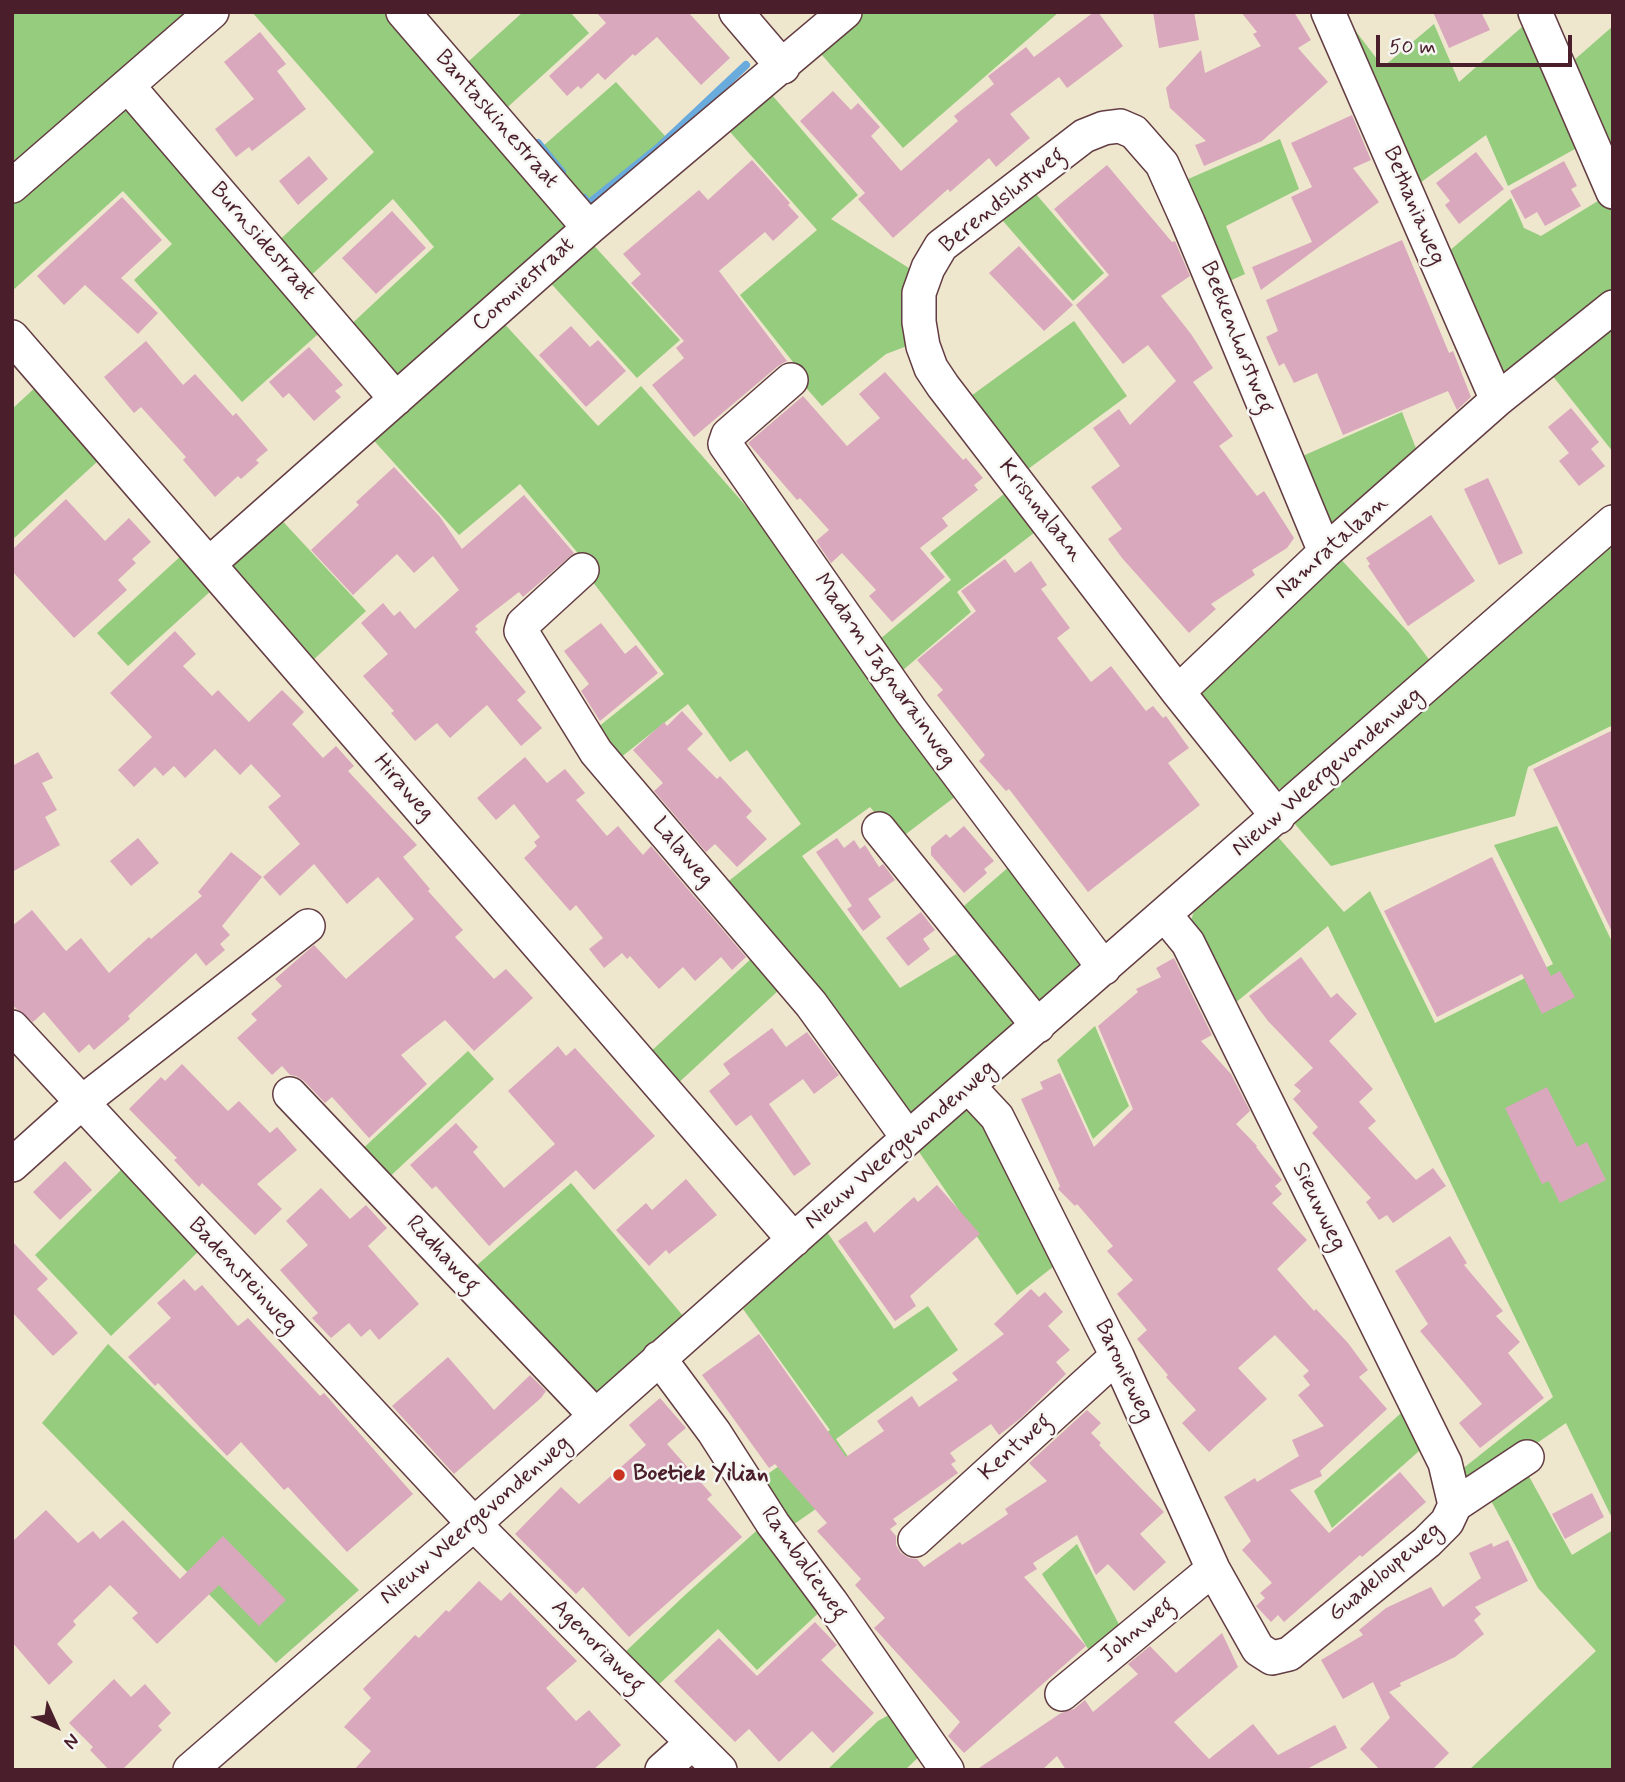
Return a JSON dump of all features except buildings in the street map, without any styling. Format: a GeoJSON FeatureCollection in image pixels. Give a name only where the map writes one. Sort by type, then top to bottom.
{"type":"FeatureCollection","features":[{"type":"Feature","properties":{"kind":"street"},"geometry":{"type":"LineString","coordinates":[[12,186],[212,12]]}},
{"type":"Feature","properties":{"kind":"street","name":"Bantaskinestraat"},"geometry":{"type":"LineString","coordinates":[[403,12],[589,228]]}},
{"type":"Feature","properties":{"kind":"street"},"geometry":{"type":"LineString","coordinates":[[736,12],[783,66]]}},
{"type":"Feature","properties":{"kind":"street","name":"Coroniestraat"},"geometry":{"type":"LineString","coordinates":[[209,564],[589,228],[845,12]]}},
{"type":"Feature","properties":{"kind":"street","name":"Bethaniaweg"},"geometry":{"type":"LineString","coordinates":[[1328,12],[1497,400]]}},
{"type":"Feature","properties":{"kind":"street"},"geometry":{"type":"LineString","coordinates":[[1535,12],[1613,192]]}},
{"type":"Feature","properties":{"kind":"street","name":"Burnsidestraat"},"geometry":{"type":"LineString","coordinates":[[128,86],[396,399]]}},
{"type":"Feature","properties":{"kind":"street","name":"Berendslustweg"},"geometry":{"type":"LineString","coordinates":[[919,321],[919,293],[928,268],[941,246],[1084,136],[1104,128],[1121,126],[1134,132]]}},
{"type":"Feature","properties":{"kind":"street","name":"Beekenhorstweg"},"geometry":{"type":"LineString","coordinates":[[1134,132],[1162,164],[1325,552]]}},
{"type":"Feature","properties":{"kind":"street","name":"Namratalaan"},"geometry":{"type":"LineString","coordinates":[[1178,692],[1325,552],[1497,400],[1613,307]]}},
{"type":"Feature","properties":{"kind":"street","name":"Krishnalaan"},"geometry":{"type":"LineString","coordinates":[[919,321],[923,346],[931,368],[943,386],[1178,692]]}},
{"type":"Feature","properties":{"kind":"street","name":"Hiraweg"},"geometry":{"type":"LineString","coordinates":[[12,337],[794,1240]]}},
{"type":"Feature","properties":{"kind":"street","name":"Madam Jagnarainweg"},"geometry":{"type":"LineString","coordinates":[[791,380],[728,435],[725,444],[919,722],[1104,968]]}},
{"type":"Feature","properties":{"kind":"street","name":"Nieuw Weergevondenweg"},"geometry":{"type":"LineString","coordinates":[[190,1770],[474,1524],[908,1138],[1613,523]]}},
{"type":"Feature","properties":{"kind":"street","name":"Lalaweg"},"geometry":{"type":"LineString","coordinates":[[582,570],[523,624],[521,631],[596,752],[811,1004],[908,1138]]}},
{"type":"Feature","properties":{"kind":"street"},"geometry":{"type":"LineString","coordinates":[[1178,692],[1278,817]]}},
{"type":"Feature","properties":{"kind":"street"},"geometry":{"type":"LineString","coordinates":[[879,829],[1038,1026]]}},
{"type":"Feature","properties":{"kind":"street","name":"Sieuwweg"},"geometry":{"type":"LineString","coordinates":[[1165,915],[1188,943],[1445,1463],[1455,1505]]}},
{"type":"Feature","properties":{"kind":"street"},"geometry":{"type":"LineString","coordinates":[[12,1165],[81,1103],[308,926]]}},
{"type":"Feature","properties":{"kind":"street","name":"Badensteinweg"},"geometry":{"type":"LineString","coordinates":[[12,1027],[474,1524]]}},
{"type":"Feature","properties":{"kind":"street","name":"Baronieweg"},"geometry":{"type":"LineString","coordinates":[[968,1086],[997,1116],[1117,1356],[1213,1569],[1258,1649],[1272,1658]]}},
{"type":"Feature","properties":{"kind":"street","name":"Radhaweg"},"geometry":{"type":"LineString","coordinates":[[290,1094],[594,1415]]}},
{"type":"Feature","properties":{"kind":"street","name":"Kentweg"},"geometry":{"type":"LineString","coordinates":[[915,1540],[1117,1356]]}},
{"type":"Feature","properties":{"kind":"street","name":"Rambalieweg"},"geometry":{"type":"LineString","coordinates":[[659,1358],[714,1432],[773,1524],[831,1602],[947,1770]]}},
{"type":"Feature","properties":{"kind":"street","name":"Guadeloupeweg"},"geometry":{"type":"LineString","coordinates":[[1272,1658],[1289,1654],[1427,1542],[1447,1522],[1455,1505],[1527,1457]]}},
{"type":"Feature","properties":{"kind":"street","name":"Agenoriaweg"},"geometry":{"type":"LineString","coordinates":[[474,1524],[720,1770]]}},
{"type":"Feature","properties":{"kind":"street","name":"Johnweg"},"geometry":{"type":"LineString","coordinates":[[1062,1694],[1213,1569]]}},
{"type":"Feature","properties":{"kind":"street"},"geometry":{"type":"LineString","coordinates":[[662,1770],[692,1743]]}},
{"type":"Feature","properties":{"kind":"green space"},"geometry":{"type":"Polygon","coordinates":[[[12,12],[202,12],[12,178],[12,12]]]}},
{"type":"Feature","properties":{"kind":"green space"},"geometry":{"type":"Polygon","coordinates":[[[252,12],[395,12],[570,224],[401,379],[344,331],[434,247],[393,199],[304,282],[273,246],[374,152],[252,12]]]}},
{"type":"Feature","properties":{"kind":"green space"},"geometry":{"type":"Polygon","coordinates":[[[523,12],[570,12],[589,33],[499,115],[459,70],[523,12]]]}},
{"type":"Feature","properties":{"kind":"green space"},"geometry":{"type":"Polygon","coordinates":[[[855,12],[1059,12],[903,148],[815,47],[855,12]]]}},
{"type":"Feature","properties":{"kind":"green space"},"geometry":{"type":"Polygon","coordinates":[[[1345,17],[1383,67],[1434,24],[1459,82],[1530,20],[1584,144],[1508,186],[1486,135],[1413,188],[1345,17]]]}},
{"type":"Feature","properties":{"kind":"green space"},"geometry":{"type":"Polygon","coordinates":[[[1613,26],[1613,175],[1565,68],[1613,26]]]}},
{"type":"Feature","properties":{"kind":"green space"},"geometry":{"type":"Polygon","coordinates":[[[616,82],[675,147],[589,215],[534,154],[616,82]]]}},
{"type":"Feature","properties":{"kind":"green space"},"geometry":{"type":"Polygon","coordinates":[[[766,88],[858,195],[831,219],[920,275],[915,343],[886,354],[822,406],[788,367],[793,362],[740,295],[817,230],[724,125],[766,88]]]}},
{"type":"Feature","properties":{"kind":"green space"},"geometry":{"type":"Polygon","coordinates":[[[126,104],[326,327],[242,402],[134,280],[172,244],[123,191],[12,291],[12,194],[126,104]]]}},
{"type":"Feature","properties":{"kind":"green space"},"geometry":{"type":"Polygon","coordinates":[[[1280,139],[1299,189],[1226,226],[1245,274],[1223,284],[1179,183],[1280,139]]]}},
{"type":"Feature","properties":{"kind":"green space"},"geometry":{"type":"Polygon","coordinates":[[[1029,186],[1104,273],[1073,301],[996,213],[1029,186]]]}},
{"type":"Feature","properties":{"kind":"green space"},"geometry":{"type":"Polygon","coordinates":[[[1606,196],[1613,210],[1613,297],[1507,382],[1441,258],[1511,198],[1524,228],[1541,236],[1606,196]]]}},
{"type":"Feature","properties":{"kind":"green space"},"geometry":{"type":"Polygon","coordinates":[[[588,239],[680,340],[637,378],[546,278],[588,239]]]}},
{"type":"Feature","properties":{"kind":"green space"},"geometry":{"type":"Polygon","coordinates":[[[1613,317],[1613,452],[1548,370],[1613,317]]]}},
{"type":"Feature","properties":{"kind":"green space"},"geometry":{"type":"Polygon","coordinates":[[[500,319],[598,426],[641,386],[794,561],[960,793],[898,840],[870,807],[802,856],[900,988],[958,953],[965,953],[1015,1011],[1012,1025],[996,1043],[902,1121],[721,887],[801,824],[747,750],[730,762],[688,704],[615,762],[592,732],[664,674],[592,581],[592,570],[520,484],[459,535],[368,434],[500,319]]]}},
{"type":"Feature","properties":{"kind":"green space"},"geometry":{"type":"Polygon","coordinates":[[[1074,321],[1127,396],[1020,475],[964,401],[1074,321]]]}},
{"type":"Feature","properties":{"kind":"green space"},"geometry":{"type":"Polygon","coordinates":[[[38,385],[99,460],[12,540],[12,409],[38,385]]]}},
{"type":"Feature","properties":{"kind":"green space"},"geometry":{"type":"Polygon","coordinates":[[[1402,412],[1420,459],[1335,532],[1296,459],[1402,412]]]}},
{"type":"Feature","properties":{"kind":"green space"},"geometry":{"type":"Polygon","coordinates":[[[1014,486],[1043,526],[957,592],[971,612],[896,676],[874,644],[951,580],[930,553],[1014,486]]]}},
{"type":"Feature","properties":{"kind":"green space"},"geometry":{"type":"Polygon","coordinates":[[[276,514],[366,611],[310,663],[234,571],[232,564],[276,514]]]}},
{"type":"Feature","properties":{"kind":"green space"},"geometry":{"type":"Polygon","coordinates":[[[1613,544],[1613,725],[1528,767],[1515,816],[1331,866],[1294,823],[1613,544]]]}},
{"type":"Feature","properties":{"kind":"green space"},"geometry":{"type":"Polygon","coordinates":[[[1336,554],[1409,633],[1431,662],[1289,786],[1278,789],[1267,784],[1201,696],[1201,687],[1336,554]]]}},
{"type":"Feature","properties":{"kind":"green space"},"geometry":{"type":"Polygon","coordinates":[[[182,555],[213,589],[128,666],[97,633],[182,555]]]}},
{"type":"Feature","properties":{"kind":"green space"},"geometry":{"type":"Polygon","coordinates":[[[1557,826],[1613,944],[1613,1520],[1566,1423],[1475,1486],[1456,1474],[1553,1397],[1328,926],[1228,1009],[1195,938],[1191,921],[1195,907],[1278,837],[1344,912],[1370,891],[1435,1023],[1553,964],[1494,845],[1557,826]]]}},
{"type":"Feature","properties":{"kind":"green space"},"geometry":{"type":"Polygon","coordinates":[[[1011,865],[1084,964],[1032,1009],[957,912],[1011,865]]]}},
{"type":"Feature","properties":{"kind":"green space"},"geometry":{"type":"Polygon","coordinates":[[[752,958],[780,989],[675,1086],[647,1055],[752,958]]]}},
{"type":"Feature","properties":{"kind":"green space"},"geometry":{"type":"Polygon","coordinates":[[[1095,1026],[1129,1106],[1093,1139],[1057,1060],[1095,1026]]]}},
{"type":"Feature","properties":{"kind":"green space"},"geometry":{"type":"Polygon","coordinates":[[[468,1051],[494,1079],[383,1183],[357,1154],[468,1051]]]}},
{"type":"Feature","properties":{"kind":"green space"},"geometry":{"type":"Polygon","coordinates":[[[969,1110],[979,1114],[1058,1263],[1017,1295],[917,1149],[958,1113],[969,1110]]]}},
{"type":"Feature","properties":{"kind":"green space"},"geometry":{"type":"Polygon","coordinates":[[[124,1167],[202,1248],[111,1336],[35,1255],[124,1167]]]}},
{"type":"Feature","properties":{"kind":"green space"},"geometry":{"type":"Polygon","coordinates":[[[571,1183],[684,1317],[594,1397],[468,1273],[571,1183]]]}},
{"type":"Feature","properties":{"kind":"green space"},"geometry":{"type":"Polygon","coordinates":[[[827,1232],[894,1329],[928,1306],[958,1350],[836,1439],[862,1477],[787,1529],[755,1483],[830,1430],[743,1309],[827,1232]]]}},
{"type":"Feature","properties":{"kind":"green space"},"geometry":{"type":"Polygon","coordinates":[[[108,1344],[359,1590],[276,1663],[42,1423],[108,1344]]]}},
{"type":"Feature","properties":{"kind":"green space"},"geometry":{"type":"Polygon","coordinates":[[[1409,1406],[1427,1444],[1332,1528],[1314,1491],[1409,1406]]]}},
{"type":"Feature","properties":{"kind":"green space"},"geometry":{"type":"Polygon","coordinates":[[[1525,1469],[1572,1555],[1613,1530],[1613,1770],[1469,1770],[1596,1651],[1538,1588],[1488,1495],[1525,1469]]]}},
{"type":"Feature","properties":{"kind":"green space"},"geometry":{"type":"Polygon","coordinates":[[[764,1524],[824,1608],[757,1670],[718,1629],[654,1689],[622,1655],[764,1524]]]}},
{"type":"Feature","properties":{"kind":"green space"},"geometry":{"type":"Polygon","coordinates":[[[1077,1544],[1124,1634],[1093,1657],[1042,1574],[1077,1544]]]}},
{"type":"Feature","properties":{"kind":"green space"},"geometry":{"type":"Polygon","coordinates":[[[896,1711],[926,1750],[905,1770],[827,1770],[878,1721],[896,1711]]]}},
{"type":"Feature","properties":{"kind":"waterway"},"geometry":{"type":"LineString","coordinates":[[584,198],[588,204],[660,146],[746,65]]}},
{"type":"Feature","properties":{"kind":"waterway"},"geometry":{"type":"LineString","coordinates":[[538,143],[562,172]]}},
{"type":"Feature","properties":{"kind":"place","name":"Boetiek Yilian"},"geometry":{"type":"Point","coordinates":[619,1475]}}]}
